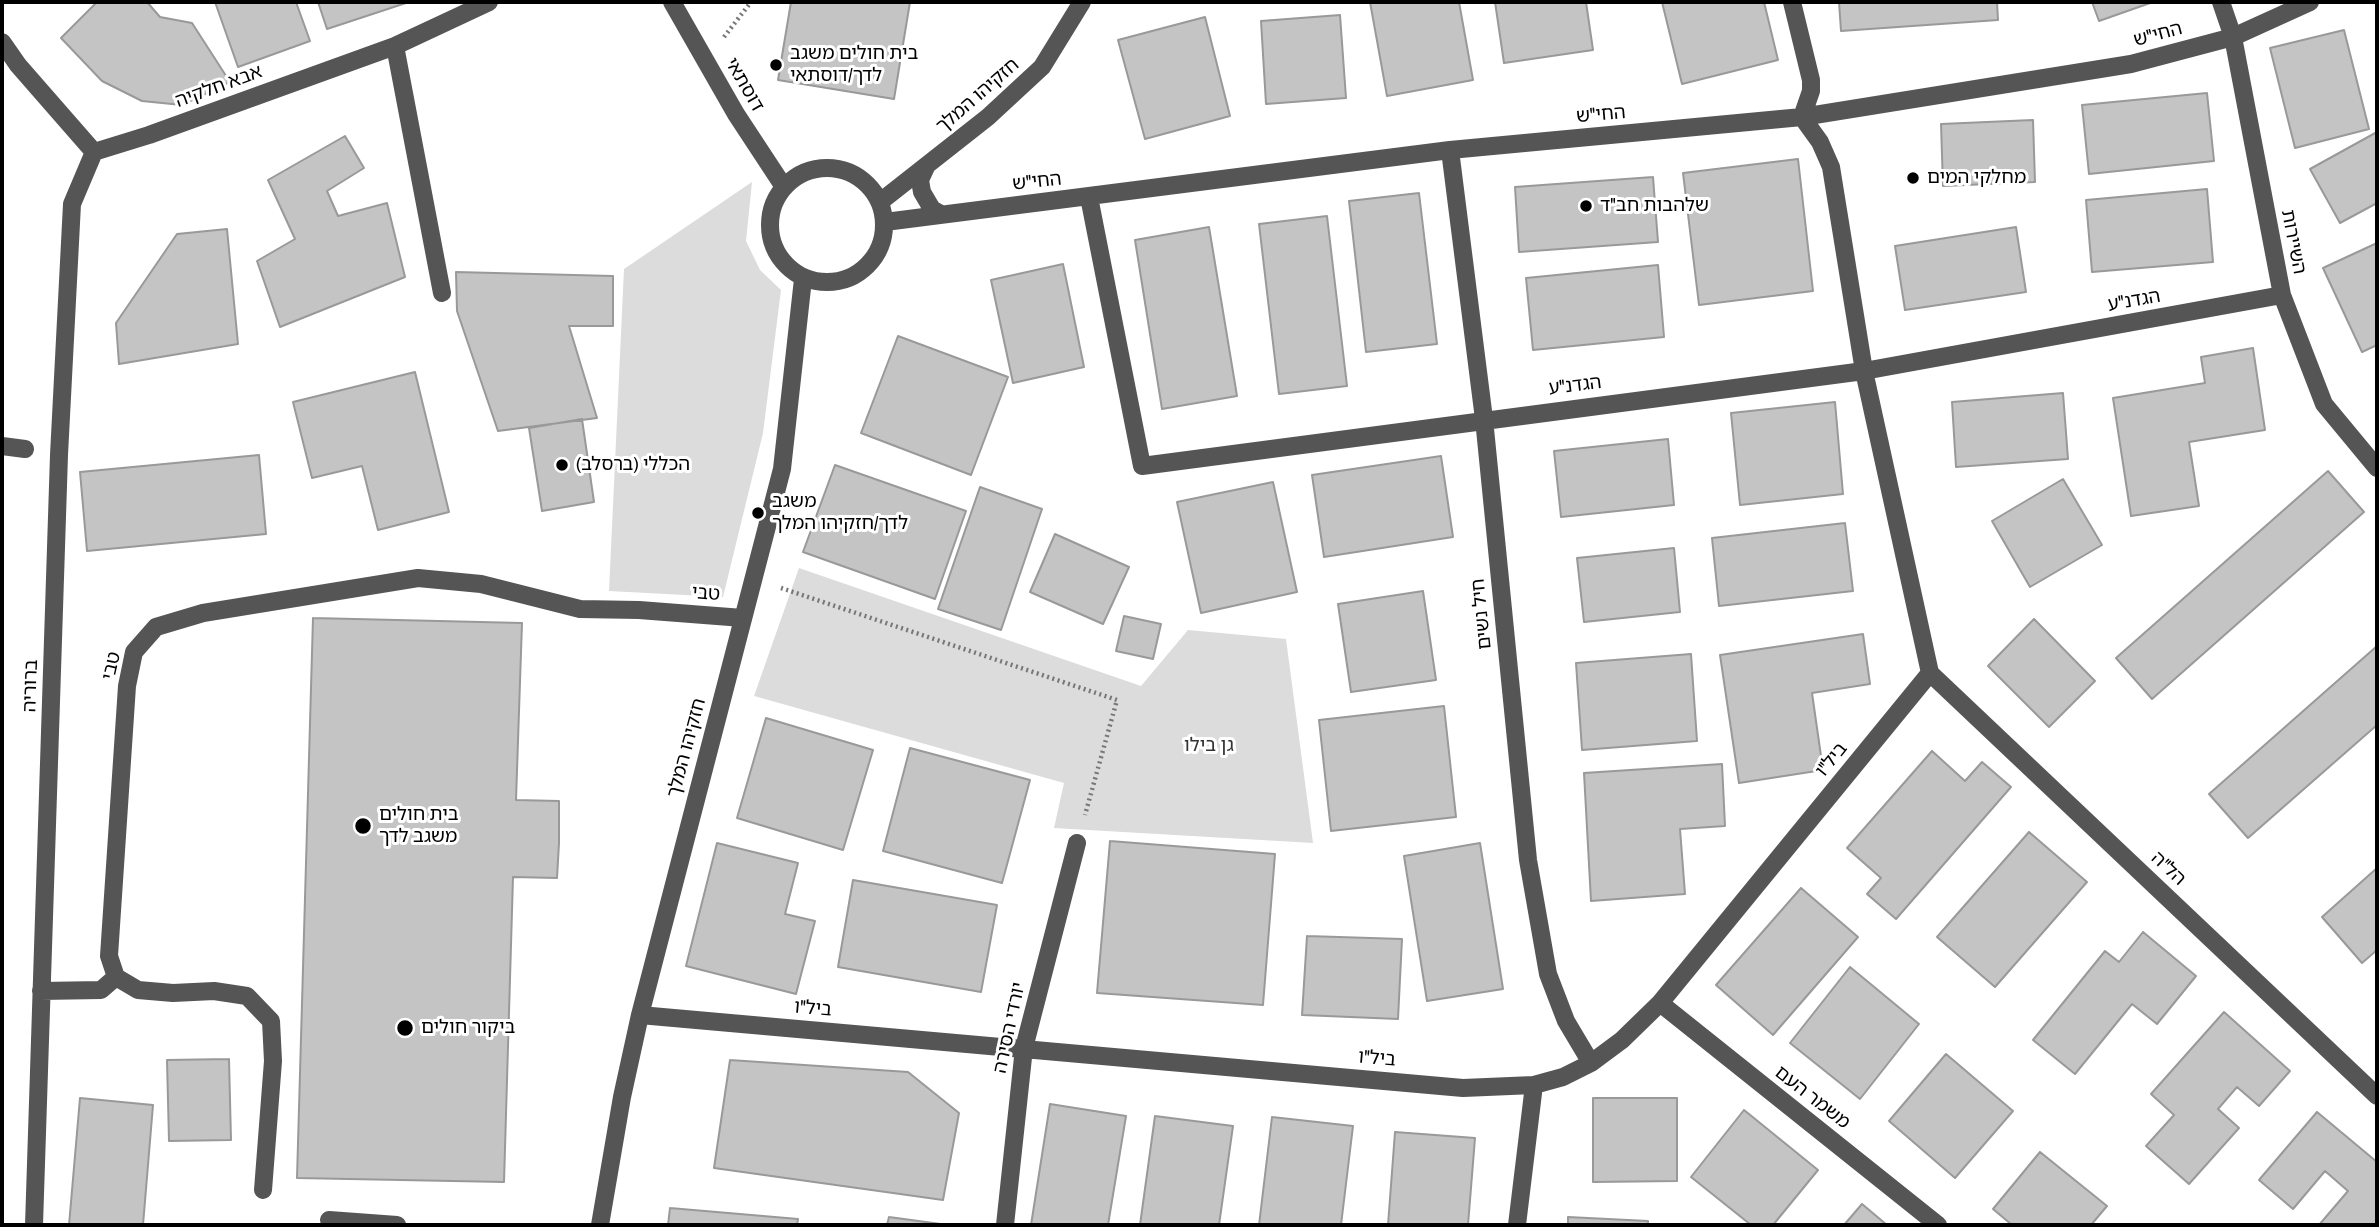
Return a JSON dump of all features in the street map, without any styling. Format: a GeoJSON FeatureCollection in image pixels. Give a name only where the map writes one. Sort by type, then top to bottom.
{"type":"FeatureCollection","features":[{"type":"Feature","properties":{"kind":"street","name":"אבא חלקיה"},"geometry":{"type":"LineString","coordinates":[[94,152],[162,131],[396,46],[489,2]]}},
{"type":"Feature","properties":{"kind":"street","name":"דוסתאי"},"geometry":{"type":"LineString","coordinates":[[672,2],[736,114],[784,187]]}},
{"type":"Feature","properties":{"kind":"street","name":"חזקיהו המלך"},"geometry":{"type":"LineString","coordinates":[[880,202],[988,117],[1042,67],[1082,2]]}},
{"type":"Feature","properties":{"kind":"street"},"geometry":{"type":"LineString","coordinates":[[1792,2],[1811,80],[1811,90],[1802,117],[1820,142],[1831,167],[1864,370],[1930,673]]}},
{"type":"Feature","properties":{"kind":"street","name":"השיירות"},"geometry":{"type":"LineString","coordinates":[[2221,2],[2233,37],[2282,295],[2324,404],[2377,468]]}},
{"type":"Feature","properties":{"kind":"street","name":"החי\"ש"},"geometry":{"type":"LineString","coordinates":[[885,222],[1450,150],[1802,117],[2131,64],[2233,37],[2309,2]]}},
{"type":"Feature","properties":{"kind":"street"},"geometry":{"type":"LineString","coordinates":[[2,42],[18,65],[94,152]]}},
{"type":"Feature","properties":{"kind":"street"},"geometry":{"type":"LineString","coordinates":[[396,46],[442,293]]}},
{"type":"Feature","properties":{"kind":"street","name":"חיל נשים"},"geometry":{"type":"LineString","coordinates":[[1450,150],[1484,419],[1528,860],[1548,974],[1566,1021],[1591,1063]]}},
{"type":"Feature","properties":{"kind":"street","name":"ברוריה"},"geometry":{"type":"LineString","coordinates":[[34,1225],[59,454],[72,204],[94,152]]}},
{"type":"Feature","properties":{"kind":"street"},"geometry":{"type":"LineString","coordinates":[[926,167],[920,180],[922,192],[932,209],[941,214]]}},
{"type":"Feature","properties":{"kind":"street"},"geometry":{"type":"LineString","coordinates":[[819,168],[839,169],[853,174],[869,185],[880,202],[885,222],[876,257],[862,271],[844,281],[823,284],[803,279],[787,268],[775,251],[769,224],[773,204],[784,187],[800,174],[819,168]]}},
{"type":"Feature","properties":{"kind":"street","name":"הגדנ\"ע"},"geometry":{"type":"LineString","coordinates":[[1089,197],[1142,466],[1864,370],[2282,295]]}},
{"type":"Feature","properties":{"kind":"street","name":"חזקיהו המלך"},"geometry":{"type":"LineString","coordinates":[[600,1225],[622,1097],[640,1015],[782,469],[803,279]]}},
{"type":"Feature","properties":{"kind":"street"},"geometry":{"type":"LineString","coordinates":[[2,446],[25,449]]}},
{"type":"Feature","properties":{"kind":"street","name":"טבי"},"geometry":{"type":"LineString","coordinates":[[116,977],[109,956],[127,686],[134,652],[156,626],[203,613],[418,578],[481,584],[580,609],[639,610],[743,618]]}},
{"type":"Feature","properties":{"kind":"street","name":"ביל\"ו"},"geometry":{"type":"LineString","coordinates":[[640,1015],[1463,1088],[1534,1085],[1563,1077],[1591,1063],[1622,1040],[1660,1003],[1930,673]]}},
{"type":"Feature","properties":{"kind":"street","name":"הל\"ה"},"geometry":{"type":"LineString","coordinates":[[1930,673],[2377,1096]]}},
{"type":"Feature","properties":{"kind":"street","name":"יורדי הסירה"},"geometry":{"type":"LineString","coordinates":[[1005,1225],[1024,1048],[1077,843]]}},
{"type":"Feature","properties":{"kind":"street"},"geometry":{"type":"LineString","coordinates":[[41,991],[101,990],[116,977],[138,990],[173,993],[214,991],[247,996],[271,1021],[273,1061],[263,1190]]}},
{"type":"Feature","properties":{"kind":"street","name":"משמר העם"},"geometry":{"type":"LineString","coordinates":[[1660,1003],[1938,1225]]}},
{"type":"Feature","properties":{"kind":"street"},"geometry":{"type":"LineString","coordinates":[[1517,1225],[1534,1085]]}},
{"type":"Feature","properties":{"kind":"street"},"geometry":{"type":"LineString","coordinates":[[329,1220],[397,1225]]}},
{"type":"Feature","properties":{"kind":"path"},"geometry":{"type":"LineString","coordinates":[[706,61],[751,2]]}},
{"type":"Feature","properties":{"kind":"path"},"geometry":{"type":"LineString","coordinates":[[753,579],[1117,700],[1077,843]]}},
{"type":"Feature","properties":{"kind":"green space"},"geometry":{"type":"Polygon","coordinates":[[[752,182],[746,241],[760,270],[781,290],[763,433],[723,597],[609,591],[624,269],[752,182]]]}},
{"type":"Feature","properties":{"kind":"green space","name":"גן בילו"},"geometry":{"type":"Polygon","coordinates":[[[799,568],[1141,686],[1188,630],[1286,639],[1313,843],[1054,828],[1064,783],[754,696],[799,568]]]}},
{"type":"Feature","properties":{"kind":"building"},"geometry":{"type":"Polygon","coordinates":[[[97,2],[147,2],[160,17],[192,23],[230,82],[182,105],[142,101],[102,81],[61,38],[97,2]]]}},
{"type":"Feature","properties":{"kind":"building"},"geometry":{"type":"Polygon","coordinates":[[[215,2],[296,2],[310,41],[238,67],[215,2]]]}},
{"type":"Feature","properties":{"kind":"building"},"geometry":{"type":"Polygon","coordinates":[[[318,2],[409,2],[327,29],[318,2]]]}},
{"type":"Feature","properties":{"kind":"building"},"geometry":{"type":"Polygon","coordinates":[[[791,2],[910,2],[894,99],[778,80],[791,2]]]}},
{"type":"Feature","properties":{"kind":"building"},"geometry":{"type":"Polygon","coordinates":[[[1370,2],[1459,2],[1473,80],[1387,96],[1370,2]]]}},
{"type":"Feature","properties":{"kind":"building"},"geometry":{"type":"Polygon","coordinates":[[[1495,2],[1586,2],[1593,50],[1504,63],[1495,2]]]}},
{"type":"Feature","properties":{"kind":"building"},"geometry":{"type":"Polygon","coordinates":[[[1662,2],[1764,2],[1778,60],[1682,84],[1662,2]]]}},
{"type":"Feature","properties":{"kind":"building"},"geometry":{"type":"Polygon","coordinates":[[[1839,2],[1997,2],[1998,20],[1841,31],[1839,2]]]}},
{"type":"Feature","properties":{"kind":"building"},"geometry":{"type":"Polygon","coordinates":[[[2092,2],[2153,2],[2099,21],[2092,2]]]}},
{"type":"Feature","properties":{"kind":"building"},"geometry":{"type":"Polygon","coordinates":[[[1340,15],[1346,98],[1266,104],[1261,21],[1340,15]]]}},
{"type":"Feature","properties":{"kind":"building"},"geometry":{"type":"Polygon","coordinates":[[[1205,17],[1230,116],[1145,139],[1118,40],[1205,17]]]}},
{"type":"Feature","properties":{"kind":"building"},"geometry":{"type":"Polygon","coordinates":[[[2344,30],[2369,129],[2295,148],[2270,48],[2344,30]]]}},
{"type":"Feature","properties":{"kind":"building"},"geometry":{"type":"Polygon","coordinates":[[[2207,93],[2214,161],[2089,174],[2082,105],[2207,93]]]}},
{"type":"Feature","properties":{"kind":"building"},"geometry":{"type":"Polygon","coordinates":[[[2033,120],[2035,182],[1943,186],[1941,124],[2033,120]]]}},
{"type":"Feature","properties":{"kind":"building"},"geometry":{"type":"Polygon","coordinates":[[[2377,132],[2377,203],[2340,223],[2310,169],[2377,132]]]}},
{"type":"Feature","properties":{"kind":"building"},"geometry":{"type":"Polygon","coordinates":[[[345,136],[364,168],[327,191],[338,216],[387,203],[405,277],[280,327],[257,261],[295,239],[268,180],[345,136]]]}},
{"type":"Feature","properties":{"kind":"building"},"geometry":{"type":"Polygon","coordinates":[[[1798,159],[1813,291],[1699,305],[1683,173],[1798,159]]]}},
{"type":"Feature","properties":{"kind":"building","name":"שלהבות חב\"ד"},"geometry":{"type":"Polygon","coordinates":[[[1653,177],[1658,242],[1519,252],[1515,187],[1653,177]]]}},
{"type":"Feature","properties":{"kind":"building"},"geometry":{"type":"Polygon","coordinates":[[[2207,189],[2213,262],[2092,272],[2086,200],[2207,189]]]}},
{"type":"Feature","properties":{"kind":"building"},"geometry":{"type":"Polygon","coordinates":[[[1419,193],[1437,344],[1366,352],[1349,201],[1419,193]]]}},
{"type":"Feature","properties":{"kind":"building"},"geometry":{"type":"Polygon","coordinates":[[[1327,216],[1347,386],[1279,394],[1259,224],[1327,216]]]}},
{"type":"Feature","properties":{"kind":"building"},"geometry":{"type":"Polygon","coordinates":[[[1209,227],[1237,396],[1162,409],[1135,240],[1209,227]]]}},
{"type":"Feature","properties":{"kind":"building"},"geometry":{"type":"Polygon","coordinates":[[[2016,227],[2026,292],[1905,310],[1895,246],[2016,227]]]}},
{"type":"Feature","properties":{"kind":"building"},"geometry":{"type":"Polygon","coordinates":[[[227,229],[238,344],[119,364],[116,323],[177,234],[227,229]]]}},
{"type":"Feature","properties":{"kind":"building"},"geometry":{"type":"Polygon","coordinates":[[[2377,243],[2377,345],[2362,352],[2323,268],[2377,243]]]}},
{"type":"Feature","properties":{"kind":"building"},"geometry":{"type":"Polygon","coordinates":[[[1063,264],[1084,367],[1013,383],[991,280],[1063,264]]]}},
{"type":"Feature","properties":{"kind":"building"},"geometry":{"type":"Polygon","coordinates":[[[1658,265],[1664,337],[1533,350],[1526,278],[1658,265]]]}},
{"type":"Feature","properties":{"kind":"building"},"geometry":{"type":"Polygon","coordinates":[[[456,272],[613,276],[613,326],[569,326],[597,418],[498,431],[457,311],[456,272]]]}},
{"type":"Feature","properties":{"kind":"building"},"geometry":{"type":"Polygon","coordinates":[[[898,336],[1008,377],[971,475],[861,433],[898,336]]]}},
{"type":"Feature","properties":{"kind":"building"},"geometry":{"type":"Polygon","coordinates":[[[2253,348],[2265,430],[2189,442],[2199,506],[2131,516],[2113,398],[2205,383],[2201,357],[2253,348]]]}},
{"type":"Feature","properties":{"kind":"building"},"geometry":{"type":"Polygon","coordinates":[[[415,372],[449,512],[378,530],[362,466],[312,478],[293,402],[415,372]]]}},
{"type":"Feature","properties":{"kind":"building"},"geometry":{"type":"Polygon","coordinates":[[[2063,393],[2068,459],[1956,467],[1952,402],[2063,393]]]}},
{"type":"Feature","properties":{"kind":"building"},"geometry":{"type":"Polygon","coordinates":[[[1835,402],[1843,494],[1740,505],[1731,413],[1835,402]]]}},
{"type":"Feature","properties":{"kind":"building","name":"הכללי (ברסלב)"},"geometry":{"type":"Polygon","coordinates":[[[582,419],[594,502],[542,511],[529,428],[582,419]]]}},
{"type":"Feature","properties":{"kind":"building"},"geometry":{"type":"Polygon","coordinates":[[[1668,439],[1674,505],[1561,517],[1554,451],[1668,439]]]}},
{"type":"Feature","properties":{"kind":"building"},"geometry":{"type":"Polygon","coordinates":[[[259,455],[266,534],[87,551],[80,472],[259,455]]]}},
{"type":"Feature","properties":{"kind":"building"},"geometry":{"type":"Polygon","coordinates":[[[1441,456],[1453,537],[1324,557],[1312,475],[1441,456]]]}},
{"type":"Feature","properties":{"kind":"building"},"geometry":{"type":"Polygon","coordinates":[[[835,465],[966,511],[935,599],[803,552],[835,465]]]}},
{"type":"Feature","properties":{"kind":"building"},"geometry":{"type":"Polygon","coordinates":[[[2328,471],[2364,512],[2152,699],[2116,658],[2328,471]]]}},
{"type":"Feature","properties":{"kind":"building"},"geometry":{"type":"Polygon","coordinates":[[[2063,479],[2102,545],[2030,587],[1992,521],[2063,479]]]}},
{"type":"Feature","properties":{"kind":"building"},"geometry":{"type":"Polygon","coordinates":[[[1273,482],[1297,592],[1201,613],[1177,502],[1273,482]]]}},
{"type":"Feature","properties":{"kind":"building"},"geometry":{"type":"Polygon","coordinates":[[[980,487],[1042,509],[1001,630],[938,609],[980,487]]]}},
{"type":"Feature","properties":{"kind":"building"},"geometry":{"type":"Polygon","coordinates":[[[1845,523],[1853,591],[1719,606],[1712,538],[1845,523]]]}},
{"type":"Feature","properties":{"kind":"building"},"geometry":{"type":"Polygon","coordinates":[[[1055,534],[1129,567],[1103,624],[1030,592],[1055,534]]]}},
{"type":"Feature","properties":{"kind":"building"},"geometry":{"type":"Polygon","coordinates":[[[1674,548],[1680,612],[1584,622],[1577,558],[1674,548]]]}},
{"type":"Feature","properties":{"kind":"building"},"geometry":{"type":"Polygon","coordinates":[[[1423,591],[1436,680],[1351,692],[1338,604],[1423,591]]]}},
{"type":"Feature","properties":{"kind":"building"},"geometry":{"type":"Polygon","coordinates":[[[1124,616],[1161,624],[1153,659],[1116,651],[1124,616]]]}},
{"type":"Feature","properties":{"kind":"building","name":"ביקור חולים"},"geometry":{"type":"Polygon","coordinates":[[[313,618],[522,623],[516,800],[559,801],[559,843],[557,878],[513,877],[504,1182],[297,1178],[313,618]]]}},
{"type":"Feature","properties":{"kind":"building"},"geometry":{"type":"Polygon","coordinates":[[[2034,619],[2095,681],[2049,727],[1988,666],[2034,619]]]}},
{"type":"Feature","properties":{"kind":"building"},"geometry":{"type":"Polygon","coordinates":[[[1863,634],[1870,684],[1812,693],[1823,770],[1739,783],[1720,655],[1863,634]]]}},
{"type":"Feature","properties":{"kind":"building"},"geometry":{"type":"Polygon","coordinates":[[[2377,646],[2377,725],[2248,838],[2209,794],[2377,646]]]}},
{"type":"Feature","properties":{"kind":"building"},"geometry":{"type":"Polygon","coordinates":[[[1691,654],[1697,741],[1582,750],[1576,663],[1691,654]]]}},
{"type":"Feature","properties":{"kind":"building"},"geometry":{"type":"Polygon","coordinates":[[[1444,706],[1456,817],[1331,831],[1319,720],[1444,706]]]}},
{"type":"Feature","properties":{"kind":"building"},"geometry":{"type":"Polygon","coordinates":[[[766,718],[873,750],[843,850],[737,818],[766,718]]]}},
{"type":"Feature","properties":{"kind":"building"},"geometry":{"type":"Polygon","coordinates":[[[910,748],[1030,780],[1002,883],[883,851],[910,748]]]}},
{"type":"Feature","properties":{"kind":"building"},"geometry":{"type":"Polygon","coordinates":[[[1932,751],[1965,781],[1982,762],[2011,787],[1896,919],[1867,894],[1881,878],[1847,848],[1932,751]]]}},
{"type":"Feature","properties":{"kind":"building"},"geometry":{"type":"Polygon","coordinates":[[[1722,764],[1725,826],[1680,829],[1685,894],[1591,901],[1584,773],[1722,764]]]}},
{"type":"Feature","properties":{"kind":"building"},"geometry":{"type":"Polygon","coordinates":[[[2029,832],[2087,882],[1995,987],[1937,937],[2029,832]]]}},
{"type":"Feature","properties":{"kind":"building"},"geometry":{"type":"Polygon","coordinates":[[[1110,841],[1275,854],[1263,1005],[1097,993],[1110,841]]]}},
{"type":"Feature","properties":{"kind":"building"},"geometry":{"type":"Polygon","coordinates":[[[717,843],[798,863],[785,914],[815,921],[796,994],[686,966],[717,843]]]}},
{"type":"Feature","properties":{"kind":"building"},"geometry":{"type":"Polygon","coordinates":[[[1480,843],[1503,989],[1427,1001],[1404,856],[1480,843]]]}},
{"type":"Feature","properties":{"kind":"building"},"geometry":{"type":"Polygon","coordinates":[[[2377,868],[2377,950],[2362,963],[2322,917],[2377,868]]]}},
{"type":"Feature","properties":{"kind":"building"},"geometry":{"type":"Polygon","coordinates":[[[853,880],[997,905],[981,992],[838,967],[853,880]]]}},
{"type":"Feature","properties":{"kind":"building"},"geometry":{"type":"Polygon","coordinates":[[[1801,888],[1858,937],[1773,1035],[1716,985],[1801,888]]]}},
{"type":"Feature","properties":{"kind":"building"},"geometry":{"type":"Polygon","coordinates":[[[2143,932],[2196,976],[2157,1024],[2132,1004],[2075,1074],[2033,1040],[2105,951],[2119,962],[2143,932]]]}},
{"type":"Feature","properties":{"kind":"building"},"geometry":{"type":"Polygon","coordinates":[[[1307,936],[1402,939],[1398,1019],[1302,1015],[1307,936]]]}},
{"type":"Feature","properties":{"kind":"building"},"geometry":{"type":"Polygon","coordinates":[[[1850,967],[1919,1024],[1860,1099],[1790,1043],[1850,967]]]}},
{"type":"Feature","properties":{"kind":"building"},"geometry":{"type":"Polygon","coordinates":[[[2224,1012],[2290,1071],[2259,1106],[2237,1087],[2218,1109],[2239,1128],[2189,1184],[2146,1146],[2174,1115],[2151,1094],[2224,1012]]]}},
{"type":"Feature","properties":{"kind":"building"},"geometry":{"type":"Polygon","coordinates":[[[1946,1054],[2013,1111],[1955,1178],[1889,1121],[1946,1054]]]}},
{"type":"Feature","properties":{"kind":"building"},"geometry":{"type":"Polygon","coordinates":[[[229,1059],[231,1140],[169,1141],[167,1060],[229,1059]]]}},
{"type":"Feature","properties":{"kind":"building"},"geometry":{"type":"Polygon","coordinates":[[[730,1060],[908,1072],[959,1113],[943,1200],[714,1168],[730,1060]]]}},
{"type":"Feature","properties":{"kind":"building"},"geometry":{"type":"Polygon","coordinates":[[[80,1098],[153,1105],[143,1225],[69,1225],[80,1098]]]}},
{"type":"Feature","properties":{"kind":"building"},"geometry":{"type":"Polygon","coordinates":[[[1593,1098],[1677,1098],[1677,1181],[1593,1182],[1593,1098]]]}},
{"type":"Feature","properties":{"kind":"building"},"geometry":{"type":"Polygon","coordinates":[[[1050,1104],[1126,1116],[1108,1225],[1031,1225],[1050,1104]]]}},
{"type":"Feature","properties":{"kind":"building"},"geometry":{"type":"Polygon","coordinates":[[[1744,1110],[1818,1170],[1773,1225],[1751,1225],[1691,1177],[1744,1110]]]}},
{"type":"Feature","properties":{"kind":"building"},"geometry":{"type":"Polygon","coordinates":[[[2317,1112],[2377,1162],[2377,1225],[2319,1225],[2348,1191],[2325,1171],[2293,1209],[2259,1180],[2317,1112]]]}},
{"type":"Feature","properties":{"kind":"building"},"geometry":{"type":"Polygon","coordinates":[[[1155,1116],[1233,1126],[1219,1225],[1140,1225],[1155,1116]]]}},
{"type":"Feature","properties":{"kind":"building"},"geometry":{"type":"Polygon","coordinates":[[[1272,1117],[1353,1126],[1341,1225],[1259,1225],[1272,1117]]]}},
{"type":"Feature","properties":{"kind":"building"},"geometry":{"type":"Polygon","coordinates":[[[1395,1132],[1475,1138],[1468,1225],[1388,1225],[1395,1132]]]}},
{"type":"Feature","properties":{"kind":"building"},"geometry":{"type":"Polygon","coordinates":[[[2040,1152],[2107,1206],[2091,1225],[2012,1225],[1993,1209],[2040,1152]]]}},
{"type":"Feature","properties":{"kind":"building"},"geometry":{"type":"Polygon","coordinates":[[[1862,1204],[1887,1225],[1844,1225],[1862,1204]]]}},
{"type":"Feature","properties":{"kind":"building"},"geometry":{"type":"Polygon","coordinates":[[[670,1208],[798,1219],[797,1225],[668,1225],[670,1208]]]}},
{"type":"Feature","properties":{"kind":"building"},"geometry":{"type":"Polygon","coordinates":[[[889,1217],[948,1225],[887,1225],[889,1217]]]}},
{"type":"Feature","properties":{"kind":"building"},"geometry":{"type":"Polygon","coordinates":[[[1568,1217],[1648,1221],[1648,1225],[1568,1225],[1568,1217]]]}},
{"type":"Feature","properties":{"kind":"place","name":"בית חולים משגב לדך/דוסתאי"},"geometry":{"type":"Point","coordinates":[776,65]}},
{"type":"Feature","properties":{"kind":"place","name":"מחלקי המים"},"geometry":{"type":"Point","coordinates":[1913,178]}},
{"type":"Feature","properties":{"kind":"place","name":"שלהבות חב\"ד"},"geometry":{"type":"Point","coordinates":[1586,206]}},
{"type":"Feature","properties":{"kind":"place","name":"הכללי (ברסלב)"},"geometry":{"type":"Point","coordinates":[562,465]}},
{"type":"Feature","properties":{"kind":"place","name":"משגב לדך/חזקיהו המלך"},"geometry":{"type":"Point","coordinates":[758,513]}},
{"type":"Feature","properties":{"kind":"place","name":"בית חולים משגב לדך"},"geometry":{"type":"Point","coordinates":[363,826]}},
{"type":"Feature","properties":{"kind":"place","name":"ביקור חולים"},"geometry":{"type":"Point","coordinates":[405,1028]}}]}
